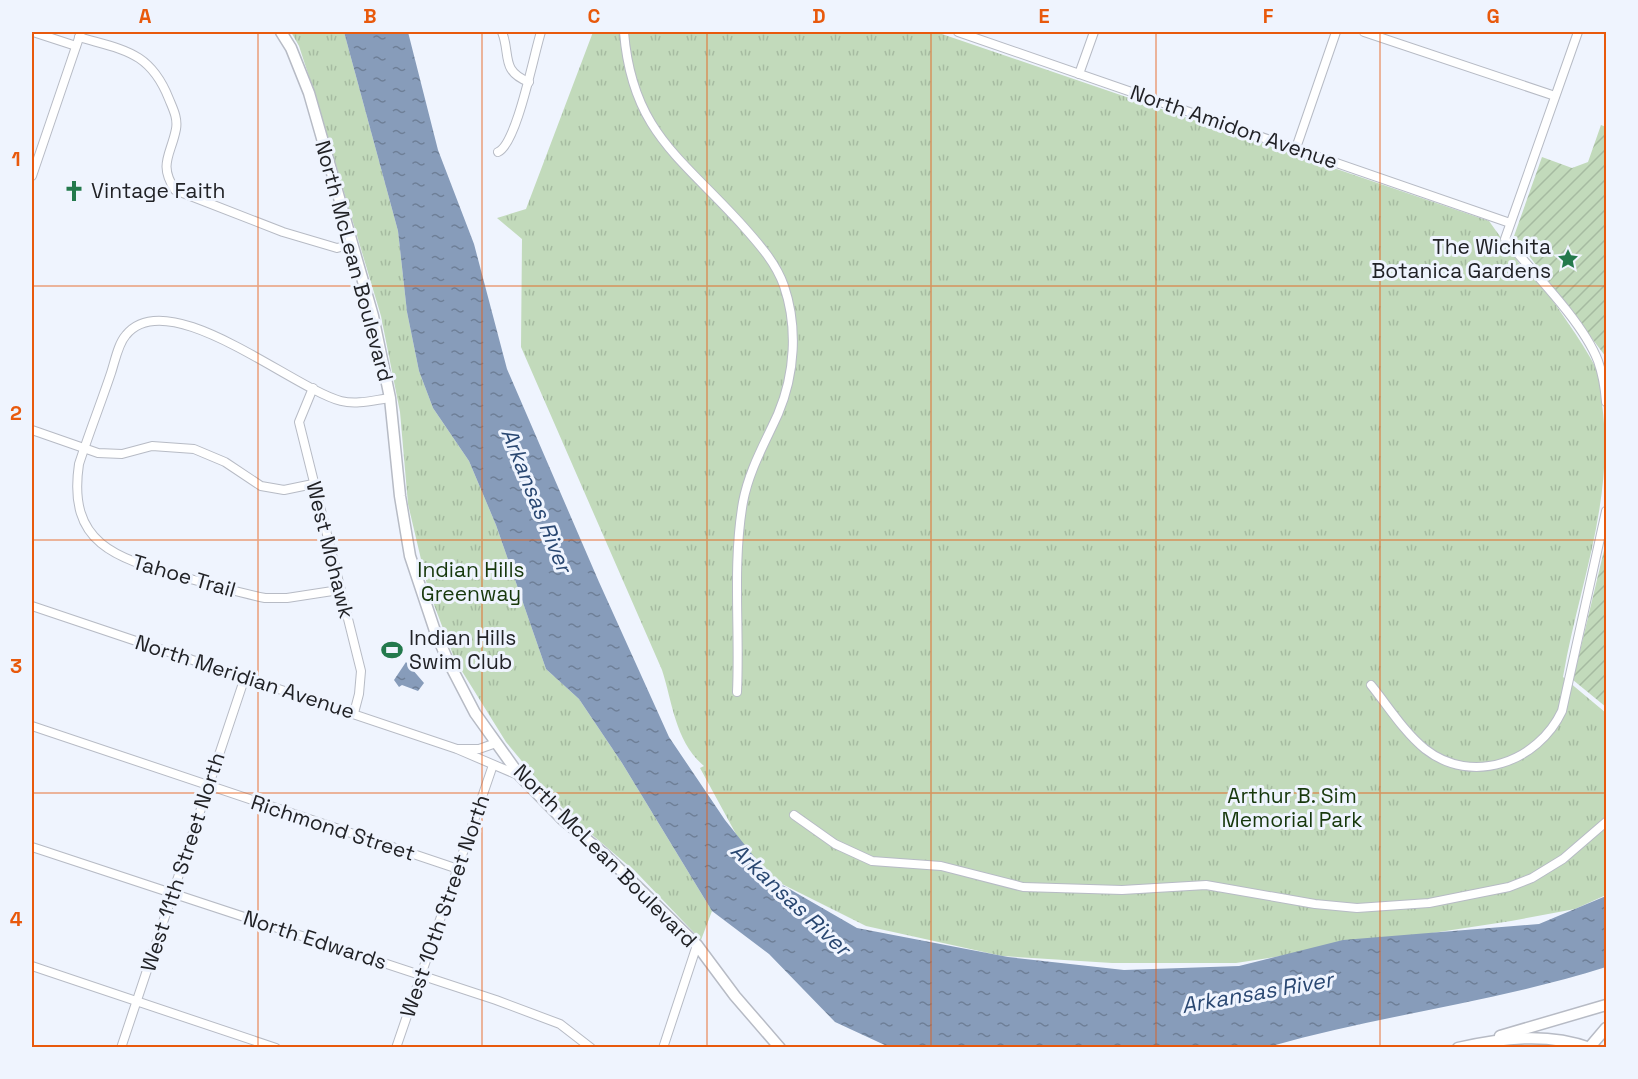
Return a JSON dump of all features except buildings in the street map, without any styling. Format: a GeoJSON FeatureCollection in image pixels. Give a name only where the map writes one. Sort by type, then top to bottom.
{"type":"FeatureCollection","features":[{"type":"Feature","properties":{"kind":"main road","name":"North McLean Boulevard"},"geometry":{"type":"LineString","coordinates":[[281,32],[291,48],[309,93],[373,316],[390,398],[400,496],[410,556],[421,592],[448,661],[475,713],[520,776],[562,819],[603,853],[697,945],[735,996],[780,1047]]}},
{"type":"Feature","properties":{"kind":"main road"},"geometry":{"type":"LineString","coordinates":[[1458,1047],[1483,1042],[1606,1005]]}},
{"type":"Feature","properties":{"kind":"main road"},"geometry":{"type":"LineString","coordinates":[[1483,1042],[1539,1037],[1590,1047],[1606,1028]]}},
{"type":"Feature","properties":{"kind":"street"},"geometry":{"type":"LineString","coordinates":[[33,32],[79,38],[131,52],[146,61],[167,93],[177,117],[166,166],[167,178],[175,190],[215,207],[337,248],[352,244]]}},
{"type":"Feature","properties":{"kind":"street"},"geometry":{"type":"LineString","coordinates":[[502,32],[507,63],[516,77],[529,82]]}},
{"type":"Feature","properties":{"kind":"street"},"geometry":{"type":"LineString","coordinates":[[498,152],[503,150],[507,141],[529,82],[541,32]]}},
{"type":"Feature","properties":{"kind":"street"},"geometry":{"type":"LineString","coordinates":[[624,32],[633,86],[652,127],[689,173],[726,207],[761,246],[784,287],[793,325],[788,386],[755,462],[743,502],[737,561],[737,692]]}},
{"type":"Feature","properties":{"kind":"street","name":"North Amidon Avenue"},"geometry":{"type":"LineString","coordinates":[[958,32],[1510,223]]}},
{"type":"Feature","properties":{"kind":"street"},"geometry":{"type":"LineString","coordinates":[[1079,74],[1094,32]]}},
{"type":"Feature","properties":{"kind":"street"},"geometry":{"type":"LineString","coordinates":[[1296,148],[1336,32]]}},
{"type":"Feature","properties":{"kind":"street"},"geometry":{"type":"LineString","coordinates":[[1364,32],[1555,96]]}},
{"type":"Feature","properties":{"kind":"street"},"geometry":{"type":"LineString","coordinates":[[1578,32],[1505,239],[1576,325],[1597,358],[1604,377],[1606,402]]}},
{"type":"Feature","properties":{"kind":"street"},"geometry":{"type":"LineString","coordinates":[[32,176],[79,38]]}},
{"type":"Feature","properties":{"kind":"street","name":"Tahoe Trail"},"geometry":{"type":"LineString","coordinates":[[339,590],[287,598],[264,598],[119,557],[98,540],[82,519],[75,486],[84,448],[124,336],[144,322],[156,318],[175,320],[233,345],[313,388],[351,403],[390,398]]}},
{"type":"Feature","properties":{"kind":"street","name":"West Mohawk"},"geometry":{"type":"LineString","coordinates":[[313,388],[299,422],[361,671],[359,694],[354,713]]}},
{"type":"Feature","properties":{"kind":"street"},"geometry":{"type":"LineString","coordinates":[[32,430],[84,448],[113,455],[152,446],[180,446],[208,454],[261,486],[284,490],[313,484]]}},
{"type":"Feature","properties":{"kind":"street"},"geometry":{"type":"LineString","coordinates":[[1371,685],[1418,742],[1437,757],[1449,762],[1486,767],[1509,761],[1534,748],[1551,730],[1562,711],[1606,511]]}},
{"type":"Feature","properties":{"kind":"street","name":"North Meridian Avenue"},"geometry":{"type":"LineString","coordinates":[[32,606],[458,749],[520,776]]}},
{"type":"Feature","properties":{"kind":"street","name":"West 11th Street North"},"geometry":{"type":"LineString","coordinates":[[121,1047],[245,676]]}},
{"type":"Feature","properties":{"kind":"street","name":"Richmond Street"},"geometry":{"type":"LineString","coordinates":[[32,726],[208,787],[458,869]]}},
{"type":"Feature","properties":{"kind":"street","name":"North Meridian Avenue"},"geometry":{"type":"LineString","coordinates":[[458,749],[479,749],[496,742]]}},
{"type":"Feature","properties":{"kind":"street","name":"West 10th Street North"},"geometry":{"type":"LineString","coordinates":[[396,1047],[494,765]]}},
{"type":"Feature","properties":{"kind":"street"},"geometry":{"type":"LineString","coordinates":[[794,814],[835,844],[872,861],[941,866],[1023,886],[1122,890],[1206,885],[1315,904],[1382,908],[1473,896],[1520,883],[1563,859],[1606,822]]}},
{"type":"Feature","properties":{"kind":"street","name":"North Edwards"},"geometry":{"type":"LineString","coordinates":[[32,847],[174,892],[560,1024],[591,1047]]}},
{"type":"Feature","properties":{"kind":"street"},"geometry":{"type":"LineString","coordinates":[[663,1047],[697,945]]}},
{"type":"Feature","properties":{"kind":"street"},"geometry":{"type":"LineString","coordinates":[[32,966],[276,1047]]}},
{"type":"Feature","properties":{"kind":"green space","name":"Indian Hills Greenway"},"geometry":{"type":"Polygon","coordinates":[[[291,32],[344,32],[398,231],[407,312],[419,371],[433,408],[469,461],[496,525],[546,669],[579,699],[622,763],[712,911],[701,940],[637,873],[570,816],[545,789],[506,742],[455,660],[428,589],[408,504],[400,412],[381,316],[315,95],[299,46],[291,32]]]}},
{"type":"Feature","properties":{"kind":"green space","name":"Arthur B. Sim Memorial Park"},"geometry":{"type":"Polygon","coordinates":[[[593,32],[936,32],[1489,221],[1529,277],[1537,277],[1590,356],[1600,381],[1605,439],[1600,508],[1563,677],[1606,713],[1606,895],[1575,909],[1511,921],[1236,963],[1112,963],[1002,956],[866,926],[778,882],[742,845],[700,768],[704,766],[694,756],[681,734],[662,670],[521,347],[522,239],[497,218],[526,209],[593,32]]]}},
{"type":"Feature","properties":{"kind":"green space","name":"The Wichita Botanica Gardens"},"geometry":{"type":"Polygon","coordinates":[[[1601,125],[1606,127],[1606,357],[1514,236],[1542,157],[1572,168],[1588,162],[1601,125]]]}},
{"type":"Feature","properties":{"kind":"green space"},"geometry":{"type":"Polygon","coordinates":[[[1606,542],[1606,707],[1573,680],[1606,542]]]}},
{"type":"Feature","properties":{"kind":"water","name":"Arkansas River"},"geometry":{"type":"Polygon","coordinates":[[[344,32],[408,32],[438,150],[474,244],[507,369],[669,737],[725,820],[772,879],[857,928],[1008,957],[1124,970],[1239,966],[1343,940],[1539,924],[1606,896],[1606,967],[1523,990],[1353,1026],[1268,1047],[889,1047],[835,1022],[769,954],[712,911],[622,763],[579,699],[546,669],[496,525],[469,461],[433,408],[419,371],[407,312],[398,231],[344,32]]]}},
{"type":"Feature","properties":{"kind":"water"},"geometry":{"type":"Polygon","coordinates":[[[406,662],[424,683],[418,691],[402,685],[399,687],[394,680],[406,662]]]}},
{"type":"Feature","properties":{"kind":"place","name":"Vintage Faith"},"geometry":{"type":"Point","coordinates":[74,191]}},
{"type":"Feature","properties":{"kind":"place","name":"The Wichita Botanica Gardens"},"geometry":{"type":"Point","coordinates":[1568,259]}},
{"type":"Feature","properties":{"kind":"place","name":"Indian Hills Swim Club"},"geometry":{"type":"Point","coordinates":[392,650]}}]}
